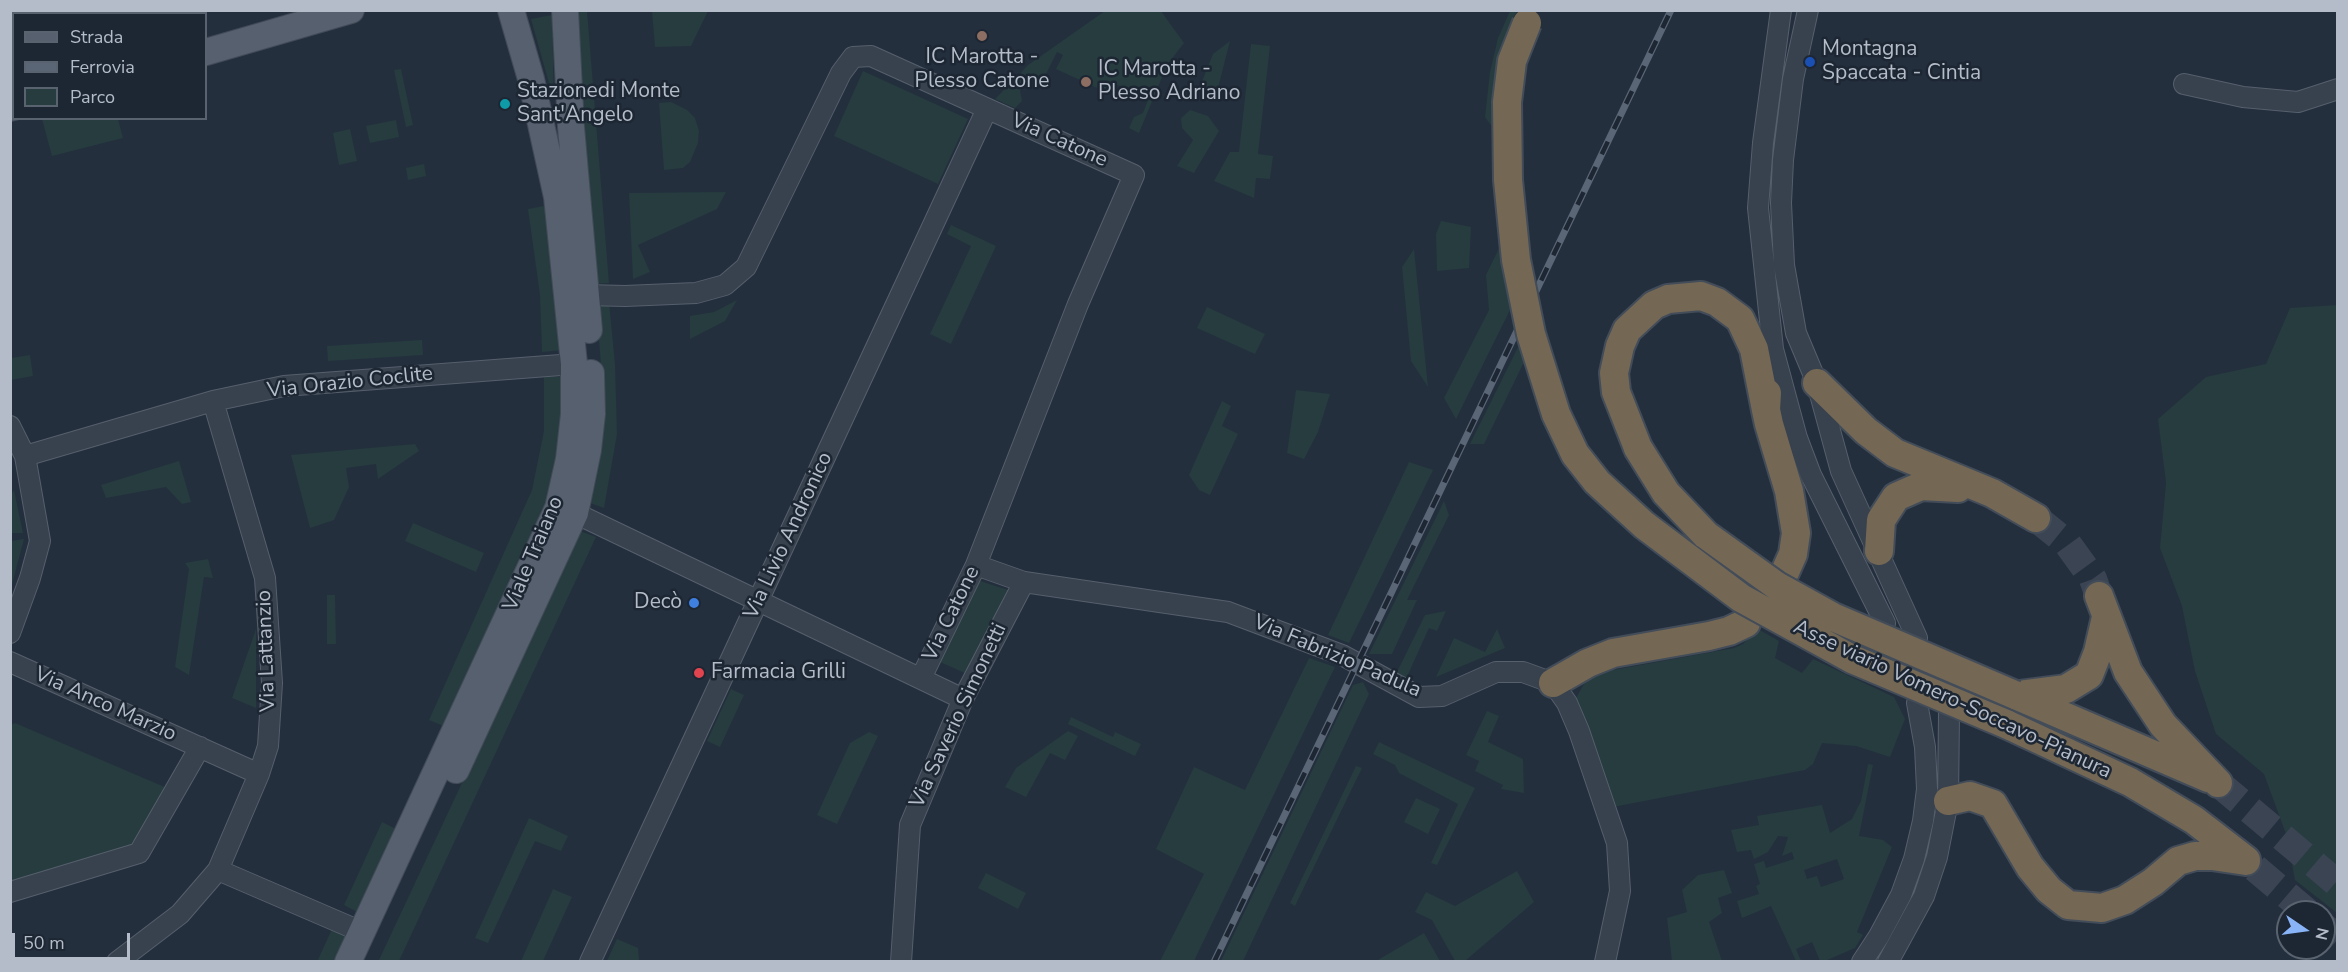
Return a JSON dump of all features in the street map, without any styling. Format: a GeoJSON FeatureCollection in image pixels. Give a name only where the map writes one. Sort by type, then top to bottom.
{"type":"FeatureCollection","features":[{"type":"Feature","properties":{"kind":"highway","name":"Asse viario Vomero-Soccavo-Pianura"},"geometry":{"type":"LineString","coordinates":[[1531,17],[1512,61],[1506,102],[1508,180],[1516,260],[1531,334],[1556,414],[1575,454],[1597,482],[1644,525],[1741,598],[1852,659],[2006,724],[2130,782],[2194,820],[2251,864],[2212,856],[2195,856],[2178,861],[2153,882],[2125,900],[2102,909],[2068,905],[2049,890],[2030,867],[1993,804],[1970,796],[1948,801]]}},
{"type":"Feature","properties":{"kind":"highway","name":"Asse viario Vomero-Soccavo-Pianura"},"geometry":{"type":"LineString","coordinates":[[1766,410],[1749,334],[1740,319],[1717,302],[1701,296],[1668,298],[1654,305],[1627,330],[1620,346],[1614,373],[1616,392],[1638,448],[1666,493],[1706,535],[1777,586],[1833,617],[2218,783],[2163,725],[2128,672],[2103,606],[2098,652],[2089,675],[2066,689],[2014,695]]}},
{"type":"Feature","properties":{"kind":"highway"},"geometry":{"type":"LineString","coordinates":[[1773,349],[1766,410],[1794,512],[1796,543],[1785,572]]}},
{"type":"Feature","properties":{"kind":"highway"},"geometry":{"type":"LineString","coordinates":[[1817,383],[1857,423],[1895,453],[1992,493],[2036,518]]}},
{"type":"Feature","properties":{"kind":"highway"},"geometry":{"type":"LineString","coordinates":[[1879,551],[1881,520],[1887,507],[1896,497],[1908,490],[1935,485],[1992,493]]}},
{"type":"Feature","properties":{"kind":"highway"},"geometry":{"type":"LineString","coordinates":[[1553,683],[1588,663],[1613,653],[1709,636],[1729,631],[1746,623]]}},
{"type":"Feature","properties":{"kind":"main road"},"geometry":{"type":"LineString","coordinates":[[207,34],[290,10]]}},
{"type":"Feature","properties":{"kind":"main road"},"geometry":{"type":"LineString","coordinates":[[207,52],[351,10]]}},
{"type":"Feature","properties":{"kind":"main road","name":"Viale Traiano"},"geometry":{"type":"LineString","coordinates":[[511,10],[531,79],[577,295]]}},
{"type":"Feature","properties":{"kind":"main road","name":"Viale Traiano"},"geometry":{"type":"LineString","coordinates":[[348,962],[369,934],[566,510],[574,414],[583,363],[577,295],[565,10]]}},
{"type":"Feature","properties":{"kind":"main road","name":"Viale Traiano"},"geometry":{"type":"LineString","coordinates":[[365,962],[369,934]]}},
{"type":"Feature","properties":{"kind":"street"},"geometry":{"type":"LineString","coordinates":[[1782,10],[1763,143],[1758,208],[1773,349],[1797,438],[1811,475],[1886,623]]}},
{"type":"Feature","properties":{"kind":"street"},"geometry":{"type":"LineString","coordinates":[[1808,10],[1799,42],[1789,106],[1781,203],[1784,265],[1796,333],[1817,383],[1841,471],[1917,638]]}},
{"type":"Feature","properties":{"kind":"street","name":"Via Catone"},"geometry":{"type":"LineString","coordinates":[[577,295],[625,296],[696,293],[725,285],[746,267],[841,73],[853,57],[871,56],[1134,175],[1078,304],[976,565],[921,678]]}},
{"type":"Feature","properties":{"kind":"street"},"geometry":{"type":"LineString","coordinates":[[2184,84],[2243,97],[2298,102],[2337,89]]}},
{"type":"Feature","properties":{"kind":"street","name":"Via Livio Andronico"},"geometry":{"type":"LineString","coordinates":[[590,962],[987,109]]}},
{"type":"Feature","properties":{"kind":"street","name":"Via Orazio Coclite"},"geometry":{"type":"LineString","coordinates":[[25,456],[213,401],[315,381],[583,363]]}},
{"type":"Feature","properties":{"kind":"street","name":"Via Lattanzio"},"geometry":{"type":"LineString","coordinates":[[117,962],[180,914],[218,870],[259,774],[268,746],[272,684],[265,578],[213,401]]}},
{"type":"Feature","properties":{"kind":"street"},"geometry":{"type":"LineString","coordinates":[[10,426],[25,456],[40,541],[30,578],[10,633]]}},
{"type":"Feature","properties":{"kind":"street"},"geometry":{"type":"LineString","coordinates":[[566,510],[963,699]]}},
{"type":"Feature","properties":{"kind":"street","name":"Via Fabrizio Padula"},"geometry":{"type":"LineString","coordinates":[[976,565],[1024,582],[1228,612],[1342,655],[1419,698],[1442,696],[1496,672],[1523,672],[1553,683]]}},
{"type":"Feature","properties":{"kind":"street","name":"Via Saverio Simonetti"},"geometry":{"type":"LineString","coordinates":[[902,962],[910,825],[963,699],[1024,582]]}},
{"type":"Feature","properties":{"kind":"street","name":"Via Anco Marzio"},"geometry":{"type":"LineString","coordinates":[[10,662],[259,774]]}},
{"type":"Feature","properties":{"kind":"street"},"geometry":{"type":"LineString","coordinates":[[1553,683],[1567,703],[1579,731],[1617,843],[1620,891],[1605,962]]}},
{"type":"Feature","properties":{"kind":"street"},"geometry":{"type":"LineString","coordinates":[[1862,962],[1901,895],[1914,859],[1923,821],[1927,789],[1925,747],[1917,703]]}},
{"type":"Feature","properties":{"kind":"street"},"geometry":{"type":"LineString","coordinates":[[1888,962],[1924,896],[1937,857],[1948,801],[1949,714]]}},
{"type":"Feature","properties":{"kind":"street","name":"Via Anco Marzio"},"geometry":{"type":"LineString","coordinates":[[10,892],[139,853],[200,747]]}},
{"type":"Feature","properties":{"kind":"street"},"geometry":{"type":"LineString","coordinates":[[218,870],[369,934]]}},
{"type":"Feature","properties":{"kind":"green space"},"geometry":{"type":"Polygon","coordinates":[[[15,10],[82,11],[78,12],[13,12],[15,10]]]}},
{"type":"Feature","properties":{"kind":"green space"},"geometry":{"type":"Polygon","coordinates":[[[652,10],[708,11],[691,46],[655,47],[652,10]]]}},
{"type":"Feature","properties":{"kind":"green space"},"geometry":{"type":"Polygon","coordinates":[[[573,11],[587,11],[609,283],[594,284],[573,11]]]}},
{"type":"Feature","properties":{"kind":"green space"},"geometry":{"type":"Polygon","coordinates":[[[1105,11],[1161,11],[1184,43],[1167,65],[1139,133],[1129,128],[1134,117],[1143,113],[1148,100],[1146,92],[1112,84],[1108,93],[1056,69],[1063,55],[1057,52],[1043,80],[1027,81],[1020,91],[1022,101],[1015,108],[995,99],[1028,65],[1105,11]]]}},
{"type":"Feature","properties":{"kind":"green space"},"geometry":{"type":"Polygon","coordinates":[[[1510,11],[1517,11],[1509,27],[1496,72],[1493,128],[1485,117],[1490,72],[1498,38],[1510,11]]]}},
{"type":"Feature","properties":{"kind":"green space"},"geometry":{"type":"Polygon","coordinates":[[[552,15],[554,101],[531,19],[552,15]]]}},
{"type":"Feature","properties":{"kind":"green space"},"geometry":{"type":"Polygon","coordinates":[[[1230,41],[1217,92],[1199,89],[1213,54],[1230,41]]]}},
{"type":"Feature","properties":{"kind":"green space"},"geometry":{"type":"Polygon","coordinates":[[[1251,44],[1270,46],[1258,154],[1273,156],[1270,179],[1256,178],[1254,198],[1214,181],[1230,152],[1239,152],[1251,44]]]}},
{"type":"Feature","properties":{"kind":"green space"},"geometry":{"type":"Polygon","coordinates":[[[401,69],[413,125],[406,127],[394,70],[401,69]]]}},
{"type":"Feature","properties":{"kind":"green space"},"geometry":{"type":"Polygon","coordinates":[[[863,71],[968,119],[938,184],[834,136],[863,71]]]}},
{"type":"Feature","properties":{"kind":"green space"},"geometry":{"type":"Polygon","coordinates":[[[671,102],[687,110],[695,118],[699,131],[698,143],[690,162],[683,168],[664,170],[659,103],[671,102]]]}},
{"type":"Feature","properties":{"kind":"green space"},"geometry":{"type":"Polygon","coordinates":[[[1190,110],[1208,116],[1219,131],[1194,173],[1177,166],[1193,140],[1182,128],[1181,118],[1190,110]]]}},
{"type":"Feature","properties":{"kind":"green space"},"geometry":{"type":"Polygon","coordinates":[[[42,120],[118,120],[123,138],[52,156],[42,120]]]}},
{"type":"Feature","properties":{"kind":"green space"},"geometry":{"type":"Polygon","coordinates":[[[396,120],[399,137],[370,143],[366,126],[396,120]]]}},
{"type":"Feature","properties":{"kind":"green space"},"geometry":{"type":"Polygon","coordinates":[[[350,129],[357,161],[339,165],[333,133],[350,129]]]}},
{"type":"Feature","properties":{"kind":"green space"},"geometry":{"type":"Polygon","coordinates":[[[424,164],[426,176],[408,180],[406,168],[424,164]]]}},
{"type":"Feature","properties":{"kind":"green space"},"geometry":{"type":"Polygon","coordinates":[[[726,192],[717,209],[638,245],[650,272],[633,279],[629,193],[726,192]]]}},
{"type":"Feature","properties":{"kind":"green space"},"geometry":{"type":"Polygon","coordinates":[[[549,205],[562,350],[542,352],[540,295],[528,209],[549,205]]]}},
{"type":"Feature","properties":{"kind":"green space"},"geometry":{"type":"Polygon","coordinates":[[[1441,221],[1471,227],[1469,268],[1437,271],[1436,234],[1441,221]]]}},
{"type":"Feature","properties":{"kind":"green space"},"geometry":{"type":"Polygon","coordinates":[[[951,225],[996,246],[951,344],[930,334],[971,246],[947,234],[951,225]]]}},
{"type":"Feature","properties":{"kind":"green space"},"geometry":{"type":"Polygon","coordinates":[[[1502,242],[1510,310],[1456,419],[1444,398],[1489,310],[1486,275],[1502,242]]]}},
{"type":"Feature","properties":{"kind":"green space"},"geometry":{"type":"Polygon","coordinates":[[[1414,249],[1428,387],[1411,361],[1402,267],[1414,249]]]}},
{"type":"Feature","properties":{"kind":"green space"},"geometry":{"type":"Polygon","coordinates":[[[737,300],[725,321],[690,339],[690,316],[714,312],[737,300]]]}},
{"type":"Feature","properties":{"kind":"green space"},"geometry":{"type":"Polygon","coordinates":[[[609,302],[615,364],[617,434],[604,508],[590,503],[602,431],[601,364],[596,304],[609,302]]]}},
{"type":"Feature","properties":{"kind":"green space"},"geometry":{"type":"Polygon","coordinates":[[[2338,305],[2337,913],[2336,900],[2320,900],[2295,880],[2286,834],[2264,774],[2216,734],[2195,671],[2182,606],[2160,548],[2166,483],[2158,419],[2206,377],[2266,364],[2290,308],[2338,305]]]}},
{"type":"Feature","properties":{"kind":"green space"},"geometry":{"type":"Polygon","coordinates":[[[1207,307],[1265,334],[1255,354],[1197,328],[1207,307]]]}},
{"type":"Feature","properties":{"kind":"green space"},"geometry":{"type":"Polygon","coordinates":[[[422,340],[423,355],[328,361],[327,346],[422,340]]]}},
{"type":"Feature","properties":{"kind":"green space"},"geometry":{"type":"Polygon","coordinates":[[[1521,341],[1526,358],[1484,444],[1470,444],[1521,341]]]}},
{"type":"Feature","properties":{"kind":"green space"},"geometry":{"type":"Polygon","coordinates":[[[30,355],[33,376],[11,380],[11,358],[30,355]]]}},
{"type":"Feature","properties":{"kind":"green space"},"geometry":{"type":"Polygon","coordinates":[[[544,377],[562,377],[563,431],[552,496],[446,727],[429,720],[532,490],[544,431],[544,377]]]}},
{"type":"Feature","properties":{"kind":"green space"},"geometry":{"type":"Polygon","coordinates":[[[1296,390],[1330,394],[1318,432],[1304,459],[1287,453],[1296,390]]]}},
{"type":"Feature","properties":{"kind":"green space"},"geometry":{"type":"Polygon","coordinates":[[[1222,401],[1231,406],[1222,426],[1238,434],[1210,495],[1199,490],[1189,475],[1222,401]]]}},
{"type":"Feature","properties":{"kind":"green space"},"geometry":{"type":"Polygon","coordinates":[[[415,444],[419,451],[378,479],[376,464],[346,468],[349,487],[334,520],[310,528],[291,455],[415,444]]]}},
{"type":"Feature","properties":{"kind":"green space"},"geometry":{"type":"Polygon","coordinates":[[[179,461],[191,502],[182,504],[166,487],[106,498],[101,485],[179,461]]]}},
{"type":"Feature","properties":{"kind":"green space"},"geometry":{"type":"Polygon","coordinates":[[[1409,462],[1433,470],[1349,643],[1328,635],[1409,462]]]}},
{"type":"Feature","properties":{"kind":"green space"},"geometry":{"type":"Polygon","coordinates":[[[14,490],[23,533],[11,533],[11,495],[14,490]]]}},
{"type":"Feature","properties":{"kind":"green space"},"geometry":{"type":"Polygon","coordinates":[[[1444,501],[1449,515],[1407,600],[1417,600],[1392,654],[1369,654],[1444,501]]]}},
{"type":"Feature","properties":{"kind":"green space"},"geometry":{"type":"Polygon","coordinates":[[[413,523],[484,553],[476,572],[405,541],[413,523]]]}},
{"type":"Feature","properties":{"kind":"green space"},"geometry":{"type":"Polygon","coordinates":[[[580,531],[596,537],[399,961],[378,962],[580,531]]]}},
{"type":"Feature","properties":{"kind":"green space"},"geometry":{"type":"Polygon","coordinates":[[[24,539],[11,588],[11,541],[24,539]]]}},
{"type":"Feature","properties":{"kind":"green space"},"geometry":{"type":"Polygon","coordinates":[[[208,559],[213,578],[204,577],[189,675],[175,667],[189,569],[185,563],[208,559]]]}},
{"type":"Feature","properties":{"kind":"green space"},"geometry":{"type":"Polygon","coordinates":[[[980,581],[1008,590],[967,674],[940,662],[980,581]]]}},
{"type":"Feature","properties":{"kind":"green space"},"geometry":{"type":"Polygon","coordinates":[[[327,595],[335,595],[336,644],[327,644],[327,595]]]}},
{"type":"Feature","properties":{"kind":"green space"},"geometry":{"type":"Polygon","coordinates":[[[1446,611],[1437,631],[1429,628],[1406,679],[1396,674],[1425,615],[1446,611]]]}},
{"type":"Feature","properties":{"kind":"green space"},"geometry":{"type":"Polygon","coordinates":[[[256,629],[256,708],[232,698],[256,629]]]}},
{"type":"Feature","properties":{"kind":"green space"},"geometry":{"type":"Polygon","coordinates":[[[1497,629],[1505,648],[1436,677],[1454,638],[1485,652],[1497,629]]]}},
{"type":"Feature","properties":{"kind":"green space"},"geometry":{"type":"Polygon","coordinates":[[[1758,629],[1779,641],[1775,658],[1802,673],[1813,659],[1894,697],[1905,719],[1890,757],[1856,746],[1822,743],[1813,764],[1805,770],[1613,807],[1575,700],[1585,682],[1602,672],[1734,648],[1743,644],[1758,629]]]}},
{"type":"Feature","properties":{"kind":"green space"},"geometry":{"type":"Polygon","coordinates":[[[1309,658],[1335,667],[1194,961],[1160,961],[1204,874],[1156,849],[1194,767],[1245,790],[1309,658]]]}},
{"type":"Feature","properties":{"kind":"green space"},"geometry":{"type":"Polygon","coordinates":[[[1363,682],[1369,694],[1243,961],[1221,961],[1353,685],[1363,682]]]}},
{"type":"Feature","properties":{"kind":"green space"},"geometry":{"type":"Polygon","coordinates":[[[731,689],[744,695],[720,747],[707,741],[731,689]]]}},
{"type":"Feature","properties":{"kind":"green space"},"geometry":{"type":"Polygon","coordinates":[[[1487,711],[1499,716],[1488,742],[1523,759],[1524,793],[1501,789],[1503,785],[1475,771],[1479,761],[1466,755],[1487,711]]]}},
{"type":"Feature","properties":{"kind":"green space"},"geometry":{"type":"Polygon","coordinates":[[[1071,717],[1113,737],[1115,732],[1141,744],[1135,756],[1068,724],[1071,717]]]}},
{"type":"Feature","properties":{"kind":"green space"},"geometry":{"type":"Polygon","coordinates":[[[15,723],[167,788],[140,841],[121,853],[11,884],[11,725],[15,723]]]}},
{"type":"Feature","properties":{"kind":"green space"},"geometry":{"type":"Polygon","coordinates":[[[1068,731],[1078,736],[1065,760],[1050,753],[1026,797],[1005,787],[1016,768],[1068,731]]]}},
{"type":"Feature","properties":{"kind":"green space"},"geometry":{"type":"Polygon","coordinates":[[[869,732],[878,736],[837,824],[817,815],[850,743],[869,732]]]}},
{"type":"Feature","properties":{"kind":"green space"},"geometry":{"type":"Polygon","coordinates":[[[1379,742],[1475,788],[1437,865],[1431,863],[1458,804],[1399,773],[1395,765],[1373,754],[1379,742]]]}},
{"type":"Feature","properties":{"kind":"green space"},"geometry":{"type":"Polygon","coordinates":[[[1868,764],[1873,765],[1859,836],[1883,840],[1892,847],[1857,932],[1863,935],[1855,948],[1825,961],[1820,961],[1812,942],[1796,949],[1801,961],[1796,961],[1771,906],[1742,918],[1737,901],[1759,894],[1756,886],[1760,884],[1754,864],[1764,861],[1766,868],[1794,859],[1792,852],[1782,856],[1788,837],[1778,836],[1768,852],[1754,859],[1751,850],[1737,852],[1731,830],[1759,825],[1757,816],[1822,805],[1830,833],[1852,819],[1861,801],[1868,764]],[[1837,859],[1804,870],[1807,879],[1817,876],[1821,887],[1844,879],[1837,859]]]}},
{"type":"Feature","properties":{"kind":"green space"},"geometry":{"type":"Polygon","coordinates":[[[1356,766],[1362,768],[1295,906],[1290,903],[1356,766]]]}},
{"type":"Feature","properties":{"kind":"green space"},"geometry":{"type":"Polygon","coordinates":[[[1416,798],[1440,809],[1428,834],[1404,822],[1416,798]]]}},
{"type":"Feature","properties":{"kind":"green space"},"geometry":{"type":"Polygon","coordinates":[[[529,818],[568,836],[561,851],[535,841],[488,943],[475,938],[529,818]]]}},
{"type":"Feature","properties":{"kind":"green space"},"geometry":{"type":"Polygon","coordinates":[[[382,822],[398,830],[359,913],[344,905],[382,822]]]}},
{"type":"Feature","properties":{"kind":"green space"},"geometry":{"type":"Polygon","coordinates":[[[1724,870],[1732,893],[1718,898],[1722,913],[1709,922],[1722,961],[1672,961],[1667,918],[1687,912],[1682,890],[1698,875],[1724,870]]]}},
{"type":"Feature","properties":{"kind":"green space"},"geometry":{"type":"Polygon","coordinates":[[[1517,871],[1534,902],[1465,961],[1455,961],[1432,920],[1415,912],[1426,892],[1455,906],[1517,871]]]}},
{"type":"Feature","properties":{"kind":"green space"},"geometry":{"type":"Polygon","coordinates":[[[986,873],[1026,893],[1018,909],[978,888],[986,873]]]}},
{"type":"Feature","properties":{"kind":"green space"},"geometry":{"type":"Polygon","coordinates":[[[553,889],[572,897],[543,961],[521,961],[553,889]]]}},
{"type":"Feature","properties":{"kind":"green space"},"geometry":{"type":"Polygon","coordinates":[[[332,929],[347,935],[335,961],[317,962],[332,929]]]}},
{"type":"Feature","properties":{"kind":"green space"},"geometry":{"type":"Polygon","coordinates":[[[1424,933],[1440,961],[1376,961],[1424,933]]]}},
{"type":"Feature","properties":{"kind":"green space"},"geometry":{"type":"Polygon","coordinates":[[[617,939],[638,948],[639,961],[607,961],[617,939]]]}},
{"type":"Feature","properties":{"kind":"tunnel"},"geometry":{"type":"LineString","coordinates":[[2036,518],[2067,543],[2093,579],[2099,596]]}},
{"type":"Feature","properties":{"kind":"tunnel"},"geometry":{"type":"LineString","coordinates":[[2218,783],[2338,884]]}},
{"type":"Feature","properties":{"kind":"tunnel"},"geometry":{"type":"LineString","coordinates":[[2255,868],[2293,900]]}},
{"type":"Feature","properties":{"kind":"railway"},"geometry":{"type":"LineString","coordinates":[[1214,962],[1671,10]]}},
{"type":"Feature","properties":{"kind":"place","name":"IC Marotta - Plesso Catone"},"geometry":{"type":"Point","coordinates":[982,36]}},
{"type":"Feature","properties":{"kind":"place","name":"Montagna Spaccata - Cintia"},"geometry":{"type":"Point","coordinates":[1810,62]}},
{"type":"Feature","properties":{"kind":"place","name":"IC Marotta - Plesso Adriano"},"geometry":{"type":"Point","coordinates":[1086,82]}},
{"type":"Feature","properties":{"kind":"place","name":"Stazionedi Monte Sant'Angelo"},"geometry":{"type":"Point","coordinates":[505,104]}},
{"type":"Feature","properties":{"kind":"place","name":"Decò"},"geometry":{"type":"Point","coordinates":[694,603]}},
{"type":"Feature","properties":{"kind":"place","name":"Farmacia Grilli"},"geometry":{"type":"Point","coordinates":[699,673]}}]}
